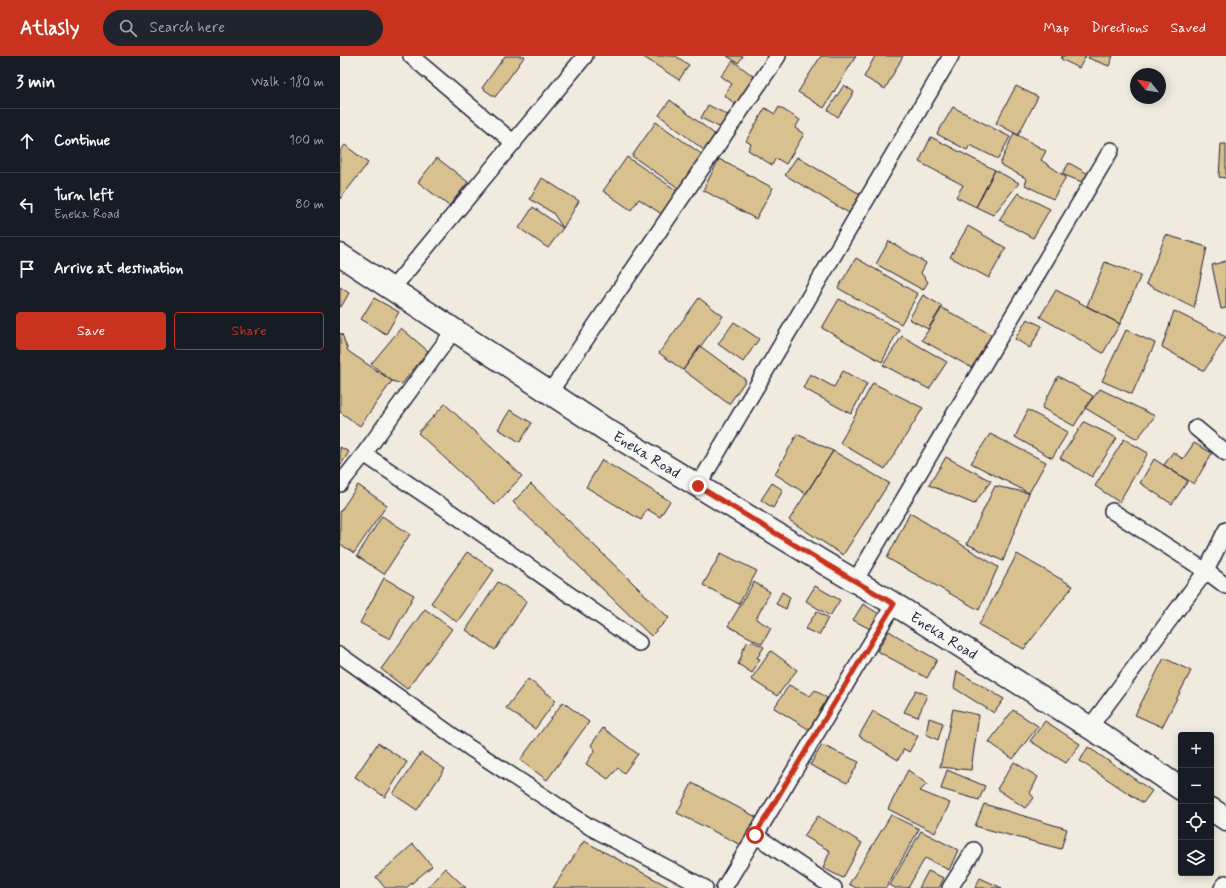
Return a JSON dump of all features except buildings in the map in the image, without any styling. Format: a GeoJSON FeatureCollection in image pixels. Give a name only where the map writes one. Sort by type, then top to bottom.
{"type":"FeatureCollection","features":[{"type":"Feature","properties":{"kind":"main road","name":"Eneka Road"},"geometry":{"type":"LineString","coordinates":[[340,256],[605,429],[894,604],[1090,727],[1178,787]]}},
{"type":"Feature","properties":{"kind":"main road"},"geometry":{"type":"LineString","coordinates":[[1214,811],[1226,819]]}},
{"type":"Feature","properties":{"kind":"street"},"geometry":{"type":"LineString","coordinates":[[411,56],[514,142]]}},
{"type":"Feature","properties":{"kind":"street"},"geometry":{"type":"LineString","coordinates":[[392,290],[585,56]]}},
{"type":"Feature","properties":{"kind":"street"},"geometry":{"type":"LineString","coordinates":[[550,392],[778,56]]}},
{"type":"Feature","properties":{"kind":"street"},"geometry":{"type":"LineString","coordinates":[[698,486],[951,56]]}},
{"type":"Feature","properties":{"kind":"street"},"geometry":{"type":"LineString","coordinates":[[855,581],[1111,150]]}},
{"type":"Feature","properties":{"kind":"street"},"geometry":{"type":"LineString","coordinates":[[340,484],[364,454],[454,330]]}},
{"type":"Feature","properties":{"kind":"street"},"geometry":{"type":"LineString","coordinates":[[1196,428],[1226,454]]}},
{"type":"Feature","properties":{"kind":"street"},"geometry":{"type":"LineString","coordinates":[[364,454],[452,512],[639,642]]}},
{"type":"Feature","properties":{"kind":"street"},"geometry":{"type":"LineString","coordinates":[[1112,511],[1206,571],[1226,586]]}},
{"type":"Feature","properties":{"kind":"street"},"geometry":{"type":"LineString","coordinates":[[1090,727],[1206,571],[1226,530]]}},
{"type":"Feature","properties":{"kind":"street"},"geometry":{"type":"LineString","coordinates":[[724,888],[894,604]]}},
{"type":"Feature","properties":{"kind":"street"},"geometry":{"type":"LineString","coordinates":[[340,655],[470,748],[590,827],[705,888]]}},
{"type":"Feature","properties":{"kind":"street"},"geometry":{"type":"LineString","coordinates":[[755,835],[834,888]]}},
{"type":"Feature","properties":{"kind":"street"},"geometry":{"type":"LineString","coordinates":[[950,888],[974,850]]}},
{"type":"Feature","properties":{"kind":"street"},"geometry":{"type":"LineString","coordinates":[[1222,888],[1226,883]]}},
{"type":"Feature","properties":{"kind":"route"},"geometry":{"type":"LineString","coordinates":[[698,486],[894,604],[755,835]]}}]}
